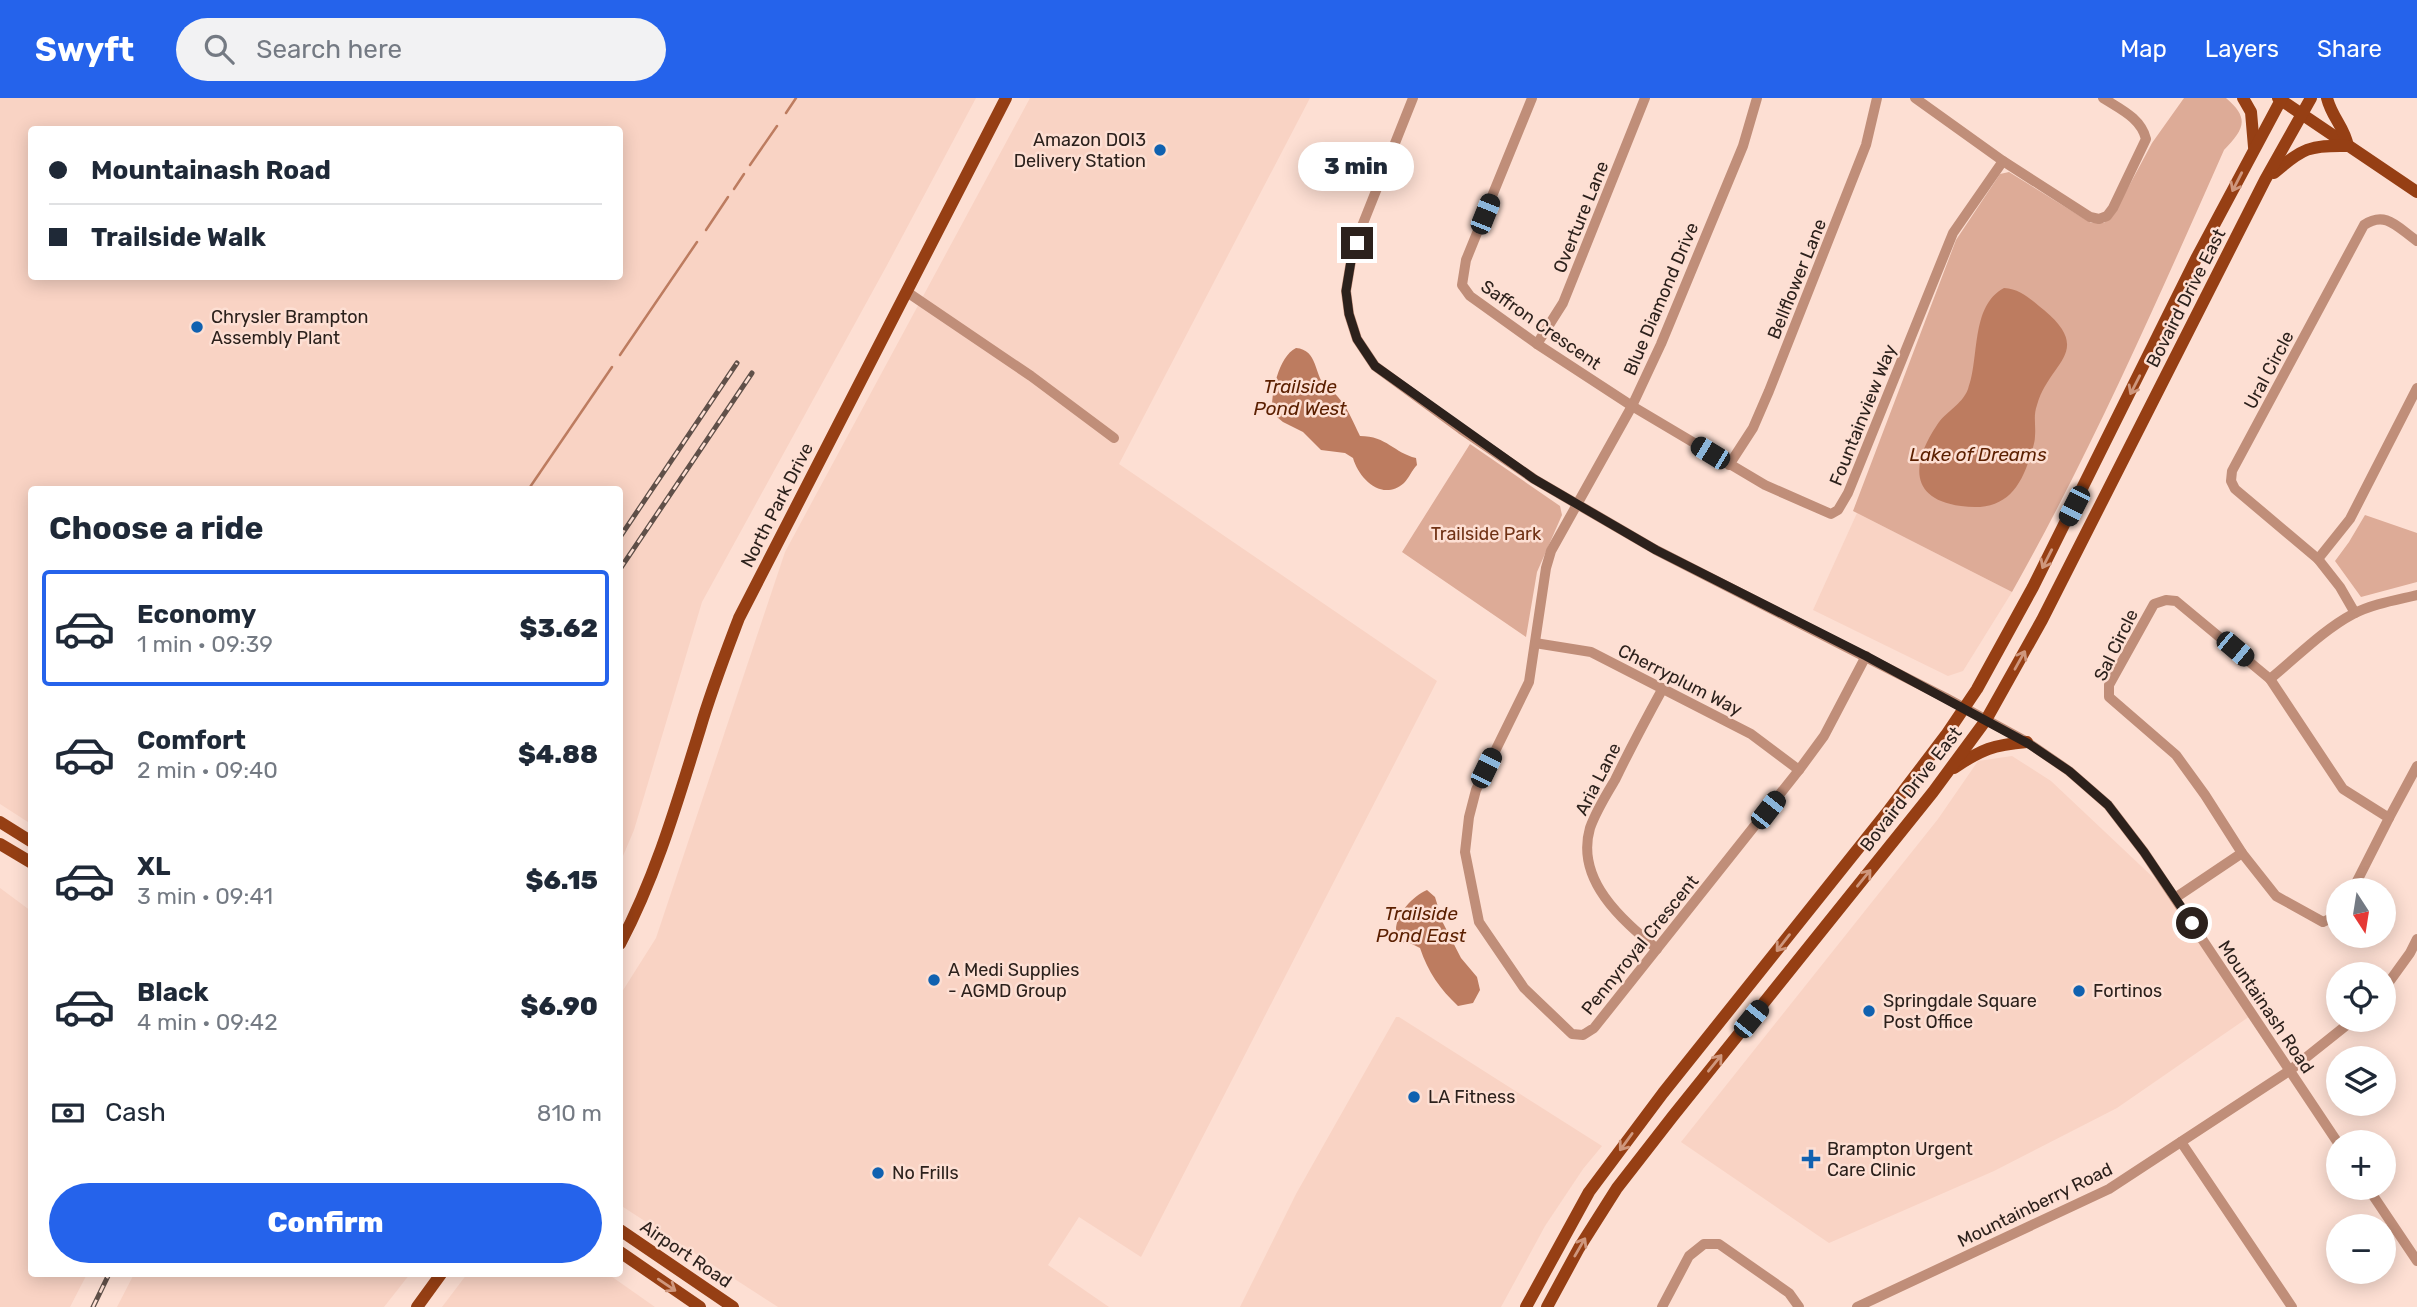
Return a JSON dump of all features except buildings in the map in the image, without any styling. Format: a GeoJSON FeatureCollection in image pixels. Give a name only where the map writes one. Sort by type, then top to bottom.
{"type":"FeatureCollection","features":[{"type":"Feature","properties":{"kind":"main road","name":"North Park Drive"},"geometry":{"type":"LineString","coordinates":[[623,938],[639,909],[657,864],[716,677],[739,618],[1006,98]]}},
{"type":"Feature","properties":{"kind":"main road"},"geometry":{"type":"LineString","coordinates":[[2243,98],[2251,112],[2254,147]]}},
{"type":"Feature","properties":{"kind":"main road","name":"Bovaird Drive East"},"geometry":{"type":"LineString","coordinates":[[1547,1307],[1579,1248],[1617,1188],[1946,775],[1986,720],[2048,607],[2265,180],[2311,98]]}},
{"type":"Feature","properties":{"kind":"main road"},"geometry":{"type":"LineString","coordinates":[[2327,98],[2331,113],[2345,130],[2348,146]]}},
{"type":"Feature","properties":{"kind":"main road"},"geometry":{"type":"LineString","coordinates":[[2280,99],[2417,192]]}},
{"type":"Feature","properties":{"kind":"main road","name":"Bovaird Drive East"},"geometry":{"type":"LineString","coordinates":[[1526,1307],[1589,1192],[1662,1093],[1889,810],[1964,708],[2033,587],[2280,99]]}},
{"type":"Feature","properties":{"kind":"main road"},"geometry":{"type":"LineString","coordinates":[[2265,180],[2296,153],[2327,146],[2348,146]]}},
{"type":"Feature","properties":{"kind":"main road"},"geometry":{"type":"LineString","coordinates":[[1946,775],[1979,751],[2027,742]]}},
{"type":"Feature","properties":{"kind":"main road"},"geometry":{"type":"LineString","coordinates":[[0,822],[28,840]]}},
{"type":"Feature","properties":{"kind":"main road"},"geometry":{"type":"LineString","coordinates":[[0,844],[28,861]]}},
{"type":"Feature","properties":{"kind":"main road"},"geometry":{"type":"LineString","coordinates":[[1662,1093],[1673,1116]]}},
{"type":"Feature","properties":{"kind":"main road","name":"Airport Road"},"geometry":{"type":"LineString","coordinates":[[623,1232],[733,1307]]}},
{"type":"Feature","properties":{"kind":"main road","name":"Airport Road"},"geometry":{"type":"LineString","coordinates":[[623,1254],[700,1307]]}},
{"type":"Feature","properties":{"kind":"main road"},"geometry":{"type":"LineString","coordinates":[[417,1307],[439,1277]]}},
{"type":"Feature","properties":{"kind":"street","name":"Mountainash Road"},"geometry":{"type":"LineString","coordinates":[[1413,98],[1362,226],[1351,261],[1346,291],[1349,314],[1357,339],[1375,366],[1534,479],[1577,505],[1656,550],[1866,656],[2027,742],[2069,771],[2108,805],[2144,852],[2329,1130]]}},
{"type":"Feature","properties":{"kind":"street","name":"Saffron Crescent"},"geometry":{"type":"LineString","coordinates":[[1532,98],[1466,260],[1461,285],[1470,296],[1537,344],[1632,406]]}},
{"type":"Feature","properties":{"kind":"street","name":"Overture Lane"},"geometry":{"type":"LineString","coordinates":[[1537,344],[1563,303],[1645,98]]}},
{"type":"Feature","properties":{"kind":"street","name":"Blue Diamond Drive"},"geometry":{"type":"LineString","coordinates":[[1577,505],[1632,406],[1661,344],[1743,146],[1757,98]]}},
{"type":"Feature","properties":{"kind":"street","name":"Bellflower Lane"},"geometry":{"type":"LineString","coordinates":[[1729,465],[1753,428],[1769,391],[1866,145],[1877,98]]}},
{"type":"Feature","properties":{"kind":"street"},"geometry":{"type":"LineString","coordinates":[[1914,98],[2003,161],[2091,217],[2099,219],[2107,216],[2113,208],[2146,139],[2144,129],[2138,122],[2103,98]]}},
{"type":"Feature","properties":{"kind":"street","name":"Fountainview Way"},"geometry":{"type":"LineString","coordinates":[[1632,406],[1765,485],[1816,509],[1831,514],[1838,510],[1848,493],[1953,233],[2003,161]]}},
{"type":"Feature","properties":{"kind":"street","name":"Ural Circle"},"geometry":{"type":"LineString","coordinates":[[2355,613],[2340,587],[2318,559],[2235,489],[2231,481],[2232,471],[2364,225],[2374,218],[2384,219],[2417,241]]}},
{"type":"Feature","properties":{"kind":"street"},"geometry":{"type":"LineString","coordinates":[[907,292],[1031,376],[1114,438]]}},
{"type":"Feature","properties":{"kind":"street"},"geometry":{"type":"LineString","coordinates":[[2318,559],[2350,519],[2417,387]]}},
{"type":"Feature","properties":{"kind":"street","name":"Pennyroyal Crescent"},"geometry":{"type":"LineString","coordinates":[[1577,505],[1551,551],[1546,568],[1529,682],[1476,790],[1469,817],[1465,852],[1479,922],[1524,988],[1572,1034],[1583,1035],[1594,1028],[1799,770],[1824,736],[1866,656]]}},
{"type":"Feature","properties":{"kind":"street"},"geometry":{"type":"LineString","coordinates":[[2270,679],[2337,624],[2355,613],[2390,601],[2417,596]]}},
{"type":"Feature","properties":{"kind":"street","name":"Sal Circle"},"geometry":{"type":"LineString","coordinates":[[2326,921],[2323,922],[2276,896],[2242,853],[2176,755],[2109,697],[2109,685],[2154,604],[2176,600],[2270,679],[2343,789],[2389,818]]}},
{"type":"Feature","properties":{"kind":"street","name":"Cherryplum Way"},"geometry":{"type":"LineString","coordinates":[[1535,643],[1591,652],[1751,734],[1799,770]]}},
{"type":"Feature","properties":{"kind":"street","name":"Aria Lane"},"geometry":{"type":"LineString","coordinates":[[1657,948],[1612,908],[1591,874],[1588,852],[1590,830],[1599,808],[1663,688]]}},
{"type":"Feature","properties":{"kind":"street"},"geometry":{"type":"LineString","coordinates":[[2359,878],[2417,765]]}},
{"type":"Feature","properties":{"kind":"street"},"geometry":{"type":"LineString","coordinates":[[2175,898],[2242,853]]}},
{"type":"Feature","properties":{"kind":"street"},"geometry":{"type":"LineString","coordinates":[[2396,972],[2417,939]]}},
{"type":"Feature","properties":{"kind":"street","name":"Mountainberry Road"},"geometry":{"type":"LineString","coordinates":[[1857,1307],[2109,1189],[2289,1071],[2338,1032]]}},
{"type":"Feature","properties":{"kind":"street"},"geometry":{"type":"LineString","coordinates":[[2181,1142],[2292,1307]]}},
{"type":"Feature","properties":{"kind":"street"},"geometry":{"type":"LineString","coordinates":[[2376,1200],[2417,1261]]}},
{"type":"Feature","properties":{"kind":"street"},"geometry":{"type":"LineString","coordinates":[[1662,1307],[1689,1256],[1704,1244],[1719,1244],[1788,1293],[1799,1307]]}},
{"type":"Feature","properties":{"kind":"shaded area","name":"Chrysler Brampton Assembly Plant"},"geometry":{"type":"Polygon","coordinates":[[[0,98],[976,98],[702,602],[634,830],[623,856],[623,486],[28,486],[28,822],[0,804],[0,98]]]}},
{"type":"Feature","properties":{"kind":"shaded area"},"geometry":{"type":"Polygon","coordinates":[[[1030,98],[1310,98],[1119,464],[1437,681],[1141,1257],[1079,1217],[1048,1265],[1109,1307],[778,1307],[623,1207],[623,990],[656,938],[785,552],[1030,98]]]}},
{"type":"Feature","properties":{"kind":"shaded area"},"geometry":{"type":"Polygon","coordinates":[[[1857,513],[2012,592],[1963,671],[1948,676],[1813,610],[1857,513]]]}},
{"type":"Feature","properties":{"kind":"shaded area"},"geometry":{"type":"Polygon","coordinates":[[[2012,756],[2051,781],[2175,898],[2253,1014],[2117,1108],[1994,1171],[1829,1243],[1681,1142],[1938,819],[1978,761],[2012,756]]]}},
{"type":"Feature","properties":{"kind":"shaded area"},"geometry":{"type":"Polygon","coordinates":[[[0,888],[28,909],[28,1277],[85,1277],[70,1307],[0,1307],[0,888]]]}},
{"type":"Feature","properties":{"kind":"shaded area"},"geometry":{"type":"Polygon","coordinates":[[[1396,1017],[1602,1146],[1583,1169],[1545,1226],[1501,1307],[1240,1307],[1296,1194],[1396,1017]]]}},
{"type":"Feature","properties":{"kind":"shaded area"},"geometry":{"type":"Polygon","coordinates":[[[132,1277],[408,1277],[384,1307],[117,1307],[132,1277]]]}},
{"type":"Feature","properties":{"kind":"shaded area"},"geometry":{"type":"Polygon","coordinates":[[[465,1277],[612,1277],[655,1307],[442,1307],[465,1277]]]}},
{"type":"Feature","properties":{"kind":"green space"},"geometry":{"type":"Polygon","coordinates":[[[2184,98],[2226,98],[2239,112],[2242,124],[2240,130],[2224,150],[2097,429],[2012,592],[1853,511],[1956,240],[2000,174],[2009,172],[2091,223],[2104,223],[2114,214],[2152,143],[2184,98]]]}},
{"type":"Feature","properties":{"kind":"green space","name":"Trailside Park"},"geometry":{"type":"Polygon","coordinates":[[[1470,444],[1560,506],[1562,515],[1537,572],[1526,637],[1402,552],[1470,444]]]}},
{"type":"Feature","properties":{"kind":"green space"},"geometry":{"type":"Polygon","coordinates":[[[2365,515],[2417,533],[2417,582],[2361,597],[2335,561],[2365,515]]]}},
{"type":"Feature","properties":{"kind":"water","name":"Lake of Dreams"},"geometry":{"type":"Polygon","coordinates":[[[2004,288],[2030,298],[2059,324],[2066,337],[2067,347],[2037,405],[2035,439],[2026,470],[2014,490],[1998,503],[1987,506],[1961,506],[1944,502],[1931,496],[1924,487],[1920,477],[1923,452],[1937,425],[1958,404],[1968,389],[1981,320],[1993,296],[2004,288]]]}},
{"type":"Feature","properties":{"kind":"water","name":"Trailside Pond West"},"geometry":{"type":"Polygon","coordinates":[[[1296,348],[1308,353],[1312,358],[1321,381],[1342,401],[1360,436],[1377,439],[1416,458],[1417,465],[1404,483],[1388,490],[1372,486],[1360,473],[1353,458],[1345,453],[1321,450],[1303,432],[1272,413],[1274,386],[1280,368],[1296,348]]]}},
{"type":"Feature","properties":{"kind":"water","name":"Trailside Pond East"},"geometry":{"type":"Polygon","coordinates":[[[1427,890],[1435,897],[1443,923],[1461,958],[1477,977],[1480,990],[1473,1003],[1458,1006],[1435,980],[1420,948],[1399,942],[1396,930],[1402,912],[1411,901],[1427,890]]]}},
{"type":"Feature","properties":{"kind":"waterway"},"geometry":{"type":"LineString","coordinates":[[786,113],[796,98]]}},
{"type":"Feature","properties":{"kind":"waterway"},"geometry":{"type":"LineString","coordinates":[[750,165],[777,126]]}},
{"type":"Feature","properties":{"kind":"waterway"},"geometry":{"type":"LineString","coordinates":[[734,189],[744,174]]}},
{"type":"Feature","properties":{"kind":"waterway"},"geometry":{"type":"LineString","coordinates":[[706,230],[728,197]]}},
{"type":"Feature","properties":{"kind":"waterway"},"geometry":{"type":"LineString","coordinates":[[620,355],[697,242]]}},
{"type":"Feature","properties":{"kind":"waterway"},"geometry":{"type":"LineString","coordinates":[[531,486],[612,367]]}},
{"type":"Feature","properties":{"kind":"railway"},"geometry":{"type":"LineString","coordinates":[[623,533],[737,363]]}},
{"type":"Feature","properties":{"kind":"railway"},"geometry":{"type":"LineString","coordinates":[[623,565],[752,373]]}},
{"type":"Feature","properties":{"kind":"railway"},"geometry":{"type":"LineString","coordinates":[[93,1307],[108,1277]]}},
{"type":"Feature","properties":{"kind":"place","name":"Amazon DOI3 Delivery Station"},"geometry":{"type":"Point","coordinates":[1160,150]}},
{"type":"Feature","properties":{"kind":"place","name":"Chrysler Brampton Assembly Plant"},"geometry":{"type":"Point","coordinates":[197,327]}},
{"type":"Feature","properties":{"kind":"place","name":"A Medi Supplies - AGMD Group"},"geometry":{"type":"Point","coordinates":[934,980]}},
{"type":"Feature","properties":{"kind":"place","name":"Fortinos"},"geometry":{"type":"Point","coordinates":[2079,991]}},
{"type":"Feature","properties":{"kind":"place","name":"Springdale Square Post Office"},"geometry":{"type":"Point","coordinates":[1869,1011]}},
{"type":"Feature","properties":{"kind":"place","name":"LA Fitness"},"geometry":{"type":"Point","coordinates":[1414,1097]}},
{"type":"Feature","properties":{"kind":"place","name":"Brampton Urgent Care Clinic"},"geometry":{"type":"Point","coordinates":[1811,1159]}},
{"type":"Feature","properties":{"kind":"place","name":"No Frills"},"geometry":{"type":"Point","coordinates":[878,1173]}},
{"type":"Feature","properties":{"kind":"route"},"geometry":{"type":"LineString","coordinates":[[1357,243],[1346,291],[1349,314],[1357,339],[1375,366],[1534,479],[1656,550],[1946,698],[2029,744],[2069,771],[2108,805],[2192,923]]}}]}
